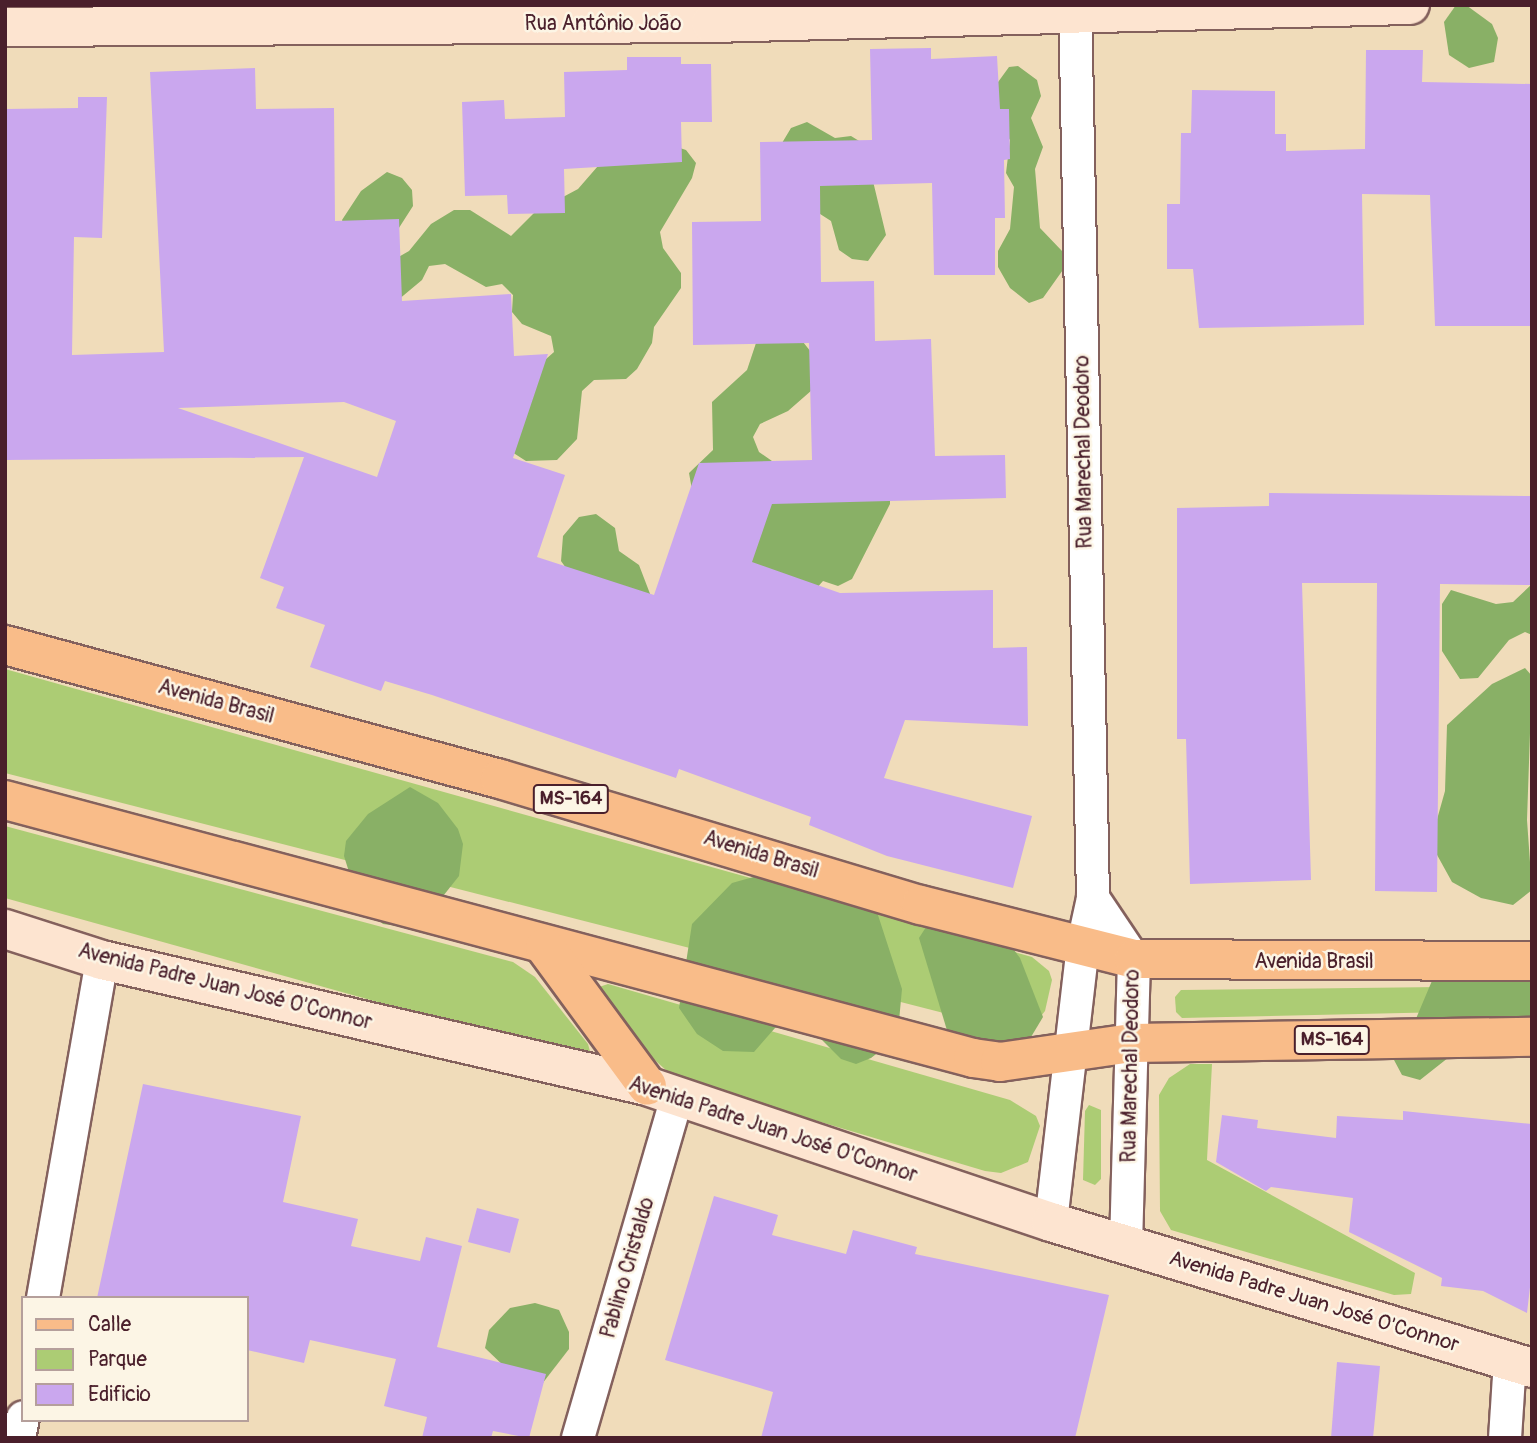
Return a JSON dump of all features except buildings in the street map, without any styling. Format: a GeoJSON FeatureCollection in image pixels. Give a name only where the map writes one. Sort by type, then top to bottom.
{"type":"FeatureCollection","features":[{"type":"Feature","properties":{"kind":"main road","name":"Rua Antônio João"},"geometry":{"type":"LineString","coordinates":[[5,27],[1410,5]]}},
{"type":"Feature","properties":{"kind":"main road","name":"Avenida Brasil"},"geometry":{"type":"LineString","coordinates":[[5,645],[500,779],[921,905],[1134,959],[1532,961]]}},
{"type":"Feature","properties":{"kind":"main road","name":"MS-164"},"geometry":{"type":"LineString","coordinates":[[5,800],[545,947],[973,1058],[1000,1062],[1132,1043],[1532,1037]]}},
{"type":"Feature","properties":{"kind":"main road","name":"Avenida Padre Juan José O'Connor"},"geometry":{"type":"LineString","coordinates":[[5,929],[102,960],[662,1092],[1051,1222],[1521,1365]]}},
{"type":"Feature","properties":{"kind":"main road"},"geometry":{"type":"LineString","coordinates":[[545,947],[662,1092]]}},
{"type":"Feature","properties":{"kind":"street","name":"Rua Marechal Deodoro"},"geometry":{"type":"LineString","coordinates":[[1051,1222],[1083,944],[1094,898],[1075,11]]}},
{"type":"Feature","properties":{"kind":"street","name":"Rua Marechal Deodoro"},"geometry":{"type":"LineString","coordinates":[[1094,898],[1134,959],[1126,1245]]}},
{"type":"Feature","properties":{"kind":"street"},"geometry":{"type":"LineString","coordinates":[[44,1296],[102,960]]}},
{"type":"Feature","properties":{"kind":"street","name":"Pablino Cristaldo"},"geometry":{"type":"LineString","coordinates":[[578,1438],[662,1092]]}},
{"type":"Feature","properties":{"kind":"street"},"geometry":{"type":"LineString","coordinates":[[1505,1438],[1521,1365]]}},
{"type":"Feature","properties":{"kind":"green space"},"geometry":{"type":"Polygon","coordinates":[[[1456,5],[1466,5],[1492,24],[1498,38],[1494,62],[1469,68],[1449,55],[1444,22],[1456,5]]]}},
{"type":"Feature","properties":{"kind":"green space"},"geometry":{"type":"Polygon","coordinates":[[[1018,66],[1037,80],[1041,96],[1031,118],[1043,147],[1035,169],[1040,228],[1062,251],[1065,267],[1043,298],[1029,303],[1010,288],[998,267],[998,251],[1010,229],[1014,187],[1006,173],[1010,140],[992,113],[993,89],[1009,67],[1018,66]]]}},
{"type":"Feature","properties":{"kind":"green space"},"geometry":{"type":"Polygon","coordinates":[[[807,122],[835,138],[851,136],[864,144],[886,235],[868,261],[852,259],[839,250],[831,221],[817,212],[782,143],[791,128],[807,122]]]}},
{"type":"Feature","properties":{"kind":"green space"},"geometry":{"type":"Polygon","coordinates":[[[671,145],[686,150],[696,163],[692,178],[660,232],[663,248],[681,273],[681,288],[654,327],[652,343],[637,369],[626,379],[594,380],[582,391],[577,439],[557,460],[526,461],[504,447],[529,374],[554,352],[551,336],[522,324],[512,312],[513,295],[502,284],[486,287],[445,264],[429,266],[422,280],[398,300],[347,235],[342,220],[361,191],[387,172],[402,178],[412,190],[413,206],[388,245],[395,259],[409,251],[431,224],[454,210],[470,210],[511,236],[535,212],[578,189],[611,151],[671,145]]]}},
{"type":"Feature","properties":{"kind":"green space"},"geometry":{"type":"Polygon","coordinates":[[[799,337],[819,362],[812,390],[788,411],[760,424],[753,437],[759,452],[772,461],[890,491],[890,504],[852,579],[838,586],[823,581],[792,616],[692,490],[689,473],[713,450],[712,402],[747,370],[757,340],[799,337]]]}},
{"type":"Feature","properties":{"kind":"green space"},"geometry":{"type":"Polygon","coordinates":[[[596,514],[615,528],[619,551],[639,565],[652,599],[566,568],[561,561],[563,536],[579,517],[596,514]]]}},
{"type":"Feature","properties":{"kind":"green space"},"geometry":{"type":"Polygon","coordinates":[[[1532,584],[1532,635],[1525,632],[1509,640],[1478,678],[1460,679],[1442,651],[1442,604],[1451,590],[1496,604],[1513,602],[1532,584]]]}},
{"type":"Feature","properties":{"kind":"green space"},"geometry":{"type":"Polygon","coordinates":[[[1525,668],[1532,676],[1527,820],[1532,890],[1513,905],[1481,898],[1452,882],[1436,853],[1436,823],[1445,791],[1447,725],[1492,684],[1525,668]]]}},
{"type":"Feature","properties":{"kind":"green space"},"geometry":{"type":"Polygon","coordinates":[[[5,669],[1032,957],[1049,971],[1052,980],[1045,1011],[1034,1025],[1014,1031],[5,773],[5,669]]]}},
{"type":"Feature","properties":{"kind":"green space"},"geometry":{"type":"Polygon","coordinates":[[[410,787],[438,803],[458,829],[463,844],[459,876],[428,915],[398,926],[383,924],[359,904],[344,856],[346,841],[368,814],[410,787]]]}},
{"type":"Feature","properties":{"kind":"green space"},"geometry":{"type":"Polygon","coordinates":[[[5,826],[513,962],[535,977],[588,1044],[591,1055],[571,1056],[5,898],[5,826]]]}},
{"type":"Feature","properties":{"kind":"green space"},"geometry":{"type":"Polygon","coordinates":[[[775,871],[867,900],[877,912],[902,989],[899,1021],[884,1048],[871,1058],[856,1064],[841,1059],[818,1036],[789,1022],[775,1028],[754,1052],[723,1051],[697,1034],[679,1008],[692,924],[732,883],[775,871]]]}},
{"type":"Feature","properties":{"kind":"green space"},"geometry":{"type":"Polygon","coordinates":[[[928,924],[1011,946],[1020,958],[1043,1017],[1019,1057],[953,1050],[919,938],[928,924]]]}},
{"type":"Feature","properties":{"kind":"green space"},"geometry":{"type":"Polygon","coordinates":[[[1434,976],[1532,976],[1532,1035],[1458,1050],[1420,1080],[1402,1075],[1394,1060],[1396,1044],[1415,1021],[1434,976]]]}},
{"type":"Feature","properties":{"kind":"green space"},"geometry":{"type":"Polygon","coordinates":[[[608,984],[1010,1100],[1036,1116],[1040,1126],[1028,1162],[1001,1173],[985,1171],[676,1079],[649,1055],[601,991],[599,987],[608,984]]]}},
{"type":"Feature","properties":{"kind":"green space"},"geometry":{"type":"Polygon","coordinates":[[[1532,986],[1532,1010],[1182,1018],[1176,1012],[1175,997],[1181,990],[1532,986]]]}},
{"type":"Feature","properties":{"kind":"green space"},"geometry":{"type":"Polygon","coordinates":[[[1190,1064],[1212,1064],[1207,1160],[1415,1273],[1411,1294],[1394,1295],[1171,1230],[1160,1211],[1159,1095],[1169,1078],[1190,1064]]]}},
{"type":"Feature","properties":{"kind":"green space"},"geometry":{"type":"Polygon","coordinates":[[[1089,1105],[1101,1110],[1101,1179],[1095,1185],[1083,1180],[1085,1111],[1089,1105]]]}},
{"type":"Feature","properties":{"kind":"green space"},"geometry":{"type":"Polygon","coordinates":[[[535,1303],[559,1310],[569,1332],[569,1349],[542,1384],[508,1370],[485,1348],[489,1330],[510,1308],[535,1303]]]}}]}
